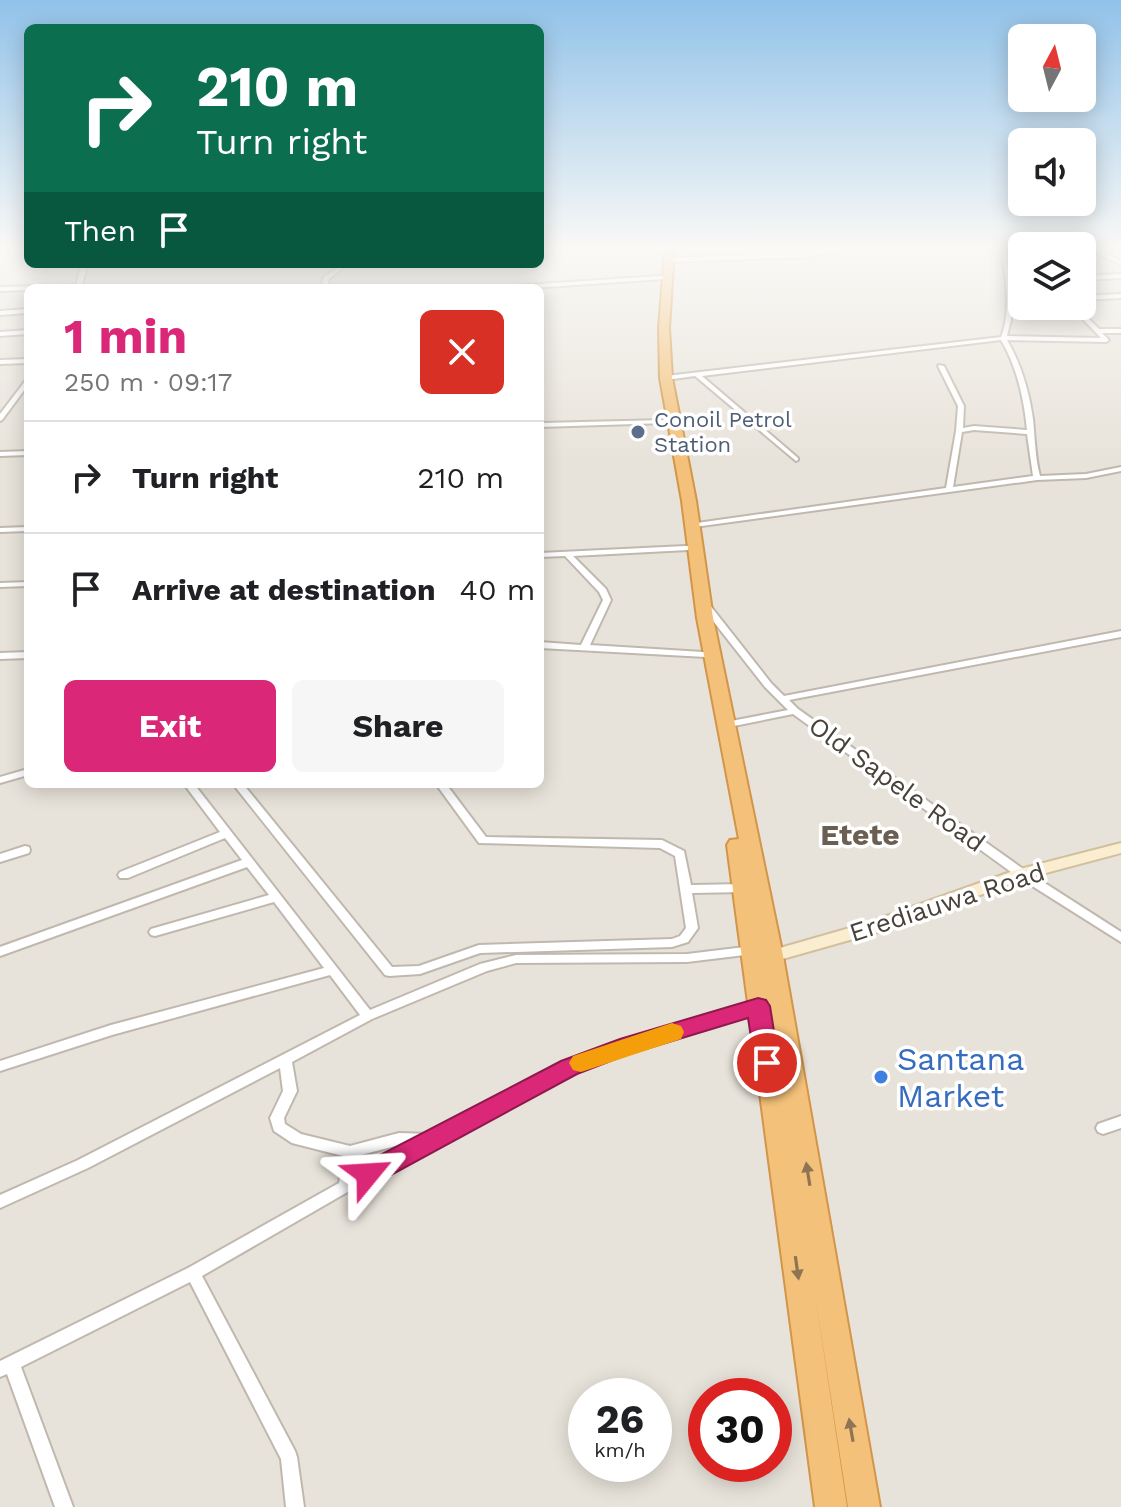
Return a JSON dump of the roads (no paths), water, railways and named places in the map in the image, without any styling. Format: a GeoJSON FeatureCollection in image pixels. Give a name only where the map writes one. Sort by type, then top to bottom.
{"type":"FeatureCollection","features":[{"type":"Feature","properties":{"kind":"highway"},"geometry":{"type":"LineString","coordinates":[[659,320],[654,350],[685,548],[745,888],[763,953],[758,1006],[831,1507]]}},
{"type":"Feature","properties":{"kind":"highway"},"geometry":{"type":"LineString","coordinates":[[661,320],[666,378],[701,600],[864,1507]]}},
{"type":"Feature","properties":{"kind":"highway"},"geometry":{"type":"LineString","coordinates":[[826,1475],[858,1476]]}},
{"type":"Feature","properties":{"kind":"street"},"geometry":{"type":"LineString","coordinates":[[1003,338],[1009,329],[1009,320]]}},
{"type":"Feature","properties":{"kind":"street"},"geometry":{"type":"LineString","coordinates":[[666,378],[1003,338],[1106,340],[1088,320]]}},
{"type":"Feature","properties":{"kind":"street"},"geometry":{"type":"LineString","coordinates":[[1009,329],[1050,339]]}},
{"type":"Feature","properties":{"kind":"street"},"geometry":{"type":"LineString","coordinates":[[1100,331],[1121,331]]}},
{"type":"Feature","properties":{"kind":"street"},"geometry":{"type":"LineString","coordinates":[[0,334],[24,332]]}},
{"type":"Feature","properties":{"kind":"street"},"geometry":{"type":"LineString","coordinates":[[1003,338],[1028,408],[1032,461],[1037,478]]}},
{"type":"Feature","properties":{"kind":"street"},"geometry":{"type":"LineString","coordinates":[[0,362],[24,361]]}},
{"type":"Feature","properties":{"kind":"street"},"geometry":{"type":"LineString","coordinates":[[941,366],[961,406],[949,490]]}},
{"type":"Feature","properties":{"kind":"street"},"geometry":{"type":"LineString","coordinates":[[697,375],[796,459]]}},
{"type":"Feature","properties":{"kind":"street"},"geometry":{"type":"LineString","coordinates":[[0,419],[24,386]]}},
{"type":"Feature","properties":{"kind":"street"},"geometry":{"type":"LineString","coordinates":[[544,425],[665,422]]}},
{"type":"Feature","properties":{"kind":"street"},"geometry":{"type":"LineString","coordinates":[[959,431],[974,428],[1030,432]]}},
{"type":"Feature","properties":{"kind":"street"},"geometry":{"type":"LineString","coordinates":[[0,454],[24,453]]}},
{"type":"Feature","properties":{"kind":"street"},"geometry":{"type":"LineString","coordinates":[[690,526],[1121,469]]}},
{"type":"Feature","properties":{"kind":"street"},"geometry":{"type":"LineString","coordinates":[[0,530],[24,529]]}},
{"type":"Feature","properties":{"kind":"street"},"geometry":{"type":"LineString","coordinates":[[544,555],[685,548]]}},
{"type":"Feature","properties":{"kind":"street"},"geometry":{"type":"LineString","coordinates":[[568,555],[603,591],[607,600],[584,648]]}},
{"type":"Feature","properties":{"kind":"street"},"geometry":{"type":"LineString","coordinates":[[0,585],[24,584]]}},
{"type":"Feature","properties":{"kind":"street","name":"Old Sapele Road"},"geometry":{"type":"LineString","coordinates":[[701,600],[781,699],[795,711],[1022,874],[1121,938]]}},
{"type":"Feature","properties":{"kind":"street"},"geometry":{"type":"LineString","coordinates":[[781,699],[1121,634]]}},
{"type":"Feature","properties":{"kind":"street"},"geometry":{"type":"LineString","coordinates":[[544,645],[703,655]]}},
{"type":"Feature","properties":{"kind":"street"},"geometry":{"type":"LineString","coordinates":[[0,656],[24,655]]}},
{"type":"Feature","properties":{"kind":"street"},"geometry":{"type":"LineString","coordinates":[[724,725],[795,711]]}},
{"type":"Feature","properties":{"kind":"street"},"geometry":{"type":"LineString","coordinates":[[0,780],[24,773]]}},
{"type":"Feature","properties":{"kind":"street"},"geometry":{"type":"LineString","coordinates":[[192,788],[368,1016]]}},
{"type":"Feature","properties":{"kind":"street"},"geometry":{"type":"LineString","coordinates":[[241,788],[389,972],[420,970],[479,949],[672,943],[684,939],[692,928],[680,854],[662,844],[483,840],[444,788]]}},
{"type":"Feature","properties":{"kind":"street"},"geometry":{"type":"LineString","coordinates":[[124,875],[227,833]]}},
{"type":"Feature","properties":{"kind":"street","name":"Erediauwa Road"},"geometry":{"type":"LineString","coordinates":[[763,953],[872,928],[1022,874],[1121,848]]}},
{"type":"Feature","properties":{"kind":"street"},"geometry":{"type":"LineString","coordinates":[[0,858],[25,850]]}},
{"type":"Feature","properties":{"kind":"street"},"geometry":{"type":"LineString","coordinates":[[0,952],[249,862]]}},
{"type":"Feature","properties":{"kind":"street"},"geometry":{"type":"LineString","coordinates":[[686,889],[745,888]]}},
{"type":"Feature","properties":{"kind":"street"},"geometry":{"type":"LineString","coordinates":[[155,932],[276,897]]}},
{"type":"Feature","properties":{"kind":"street"},"geometry":{"type":"LineString","coordinates":[[0,1202],[83,1164],[368,1016],[484,967],[516,959],[687,958],[763,953]]}},
{"type":"Feature","properties":{"kind":"street"},"geometry":{"type":"LineString","coordinates":[[0,1066],[111,1030],[332,970]]}},
{"type":"Feature","properties":{"kind":"street"},"geometry":{"type":"LineString","coordinates":[[64,1507],[6,1366],[193,1273],[346,1186],[569,1068],[620,1048],[758,1006]]}},
{"type":"Feature","properties":{"kind":"street"},"geometry":{"type":"LineString","coordinates":[[285,1059],[290,1091],[277,1118],[279,1127],[297,1139],[350,1152],[399,1139],[436,1140]]}},
{"type":"Feature","properties":{"kind":"street"},"geometry":{"type":"LineString","coordinates":[[1103,1128],[1121,1122]]}},
{"type":"Feature","properties":{"kind":"street"},"geometry":{"type":"LineString","coordinates":[[346,1186],[350,1152]]}},
{"type":"Feature","properties":{"kind":"street"},"geometry":{"type":"LineString","coordinates":[[193,1273],[289,1457],[295,1507]]}},
{"type":"Feature","properties":{"kind":"place","name":"Conoil Petrol Station"},"geometry":{"type":"Point","coordinates":[638,432]}},
{"type":"Feature","properties":{"kind":"place","name":"Santana Market"},"geometry":{"type":"Point","coordinates":[881,1077]}},
{"type":"Feature","properties":{"kind":"district","name":"Etete"},"geometry":{"type":"Point","coordinates":[860,835]}}]}
